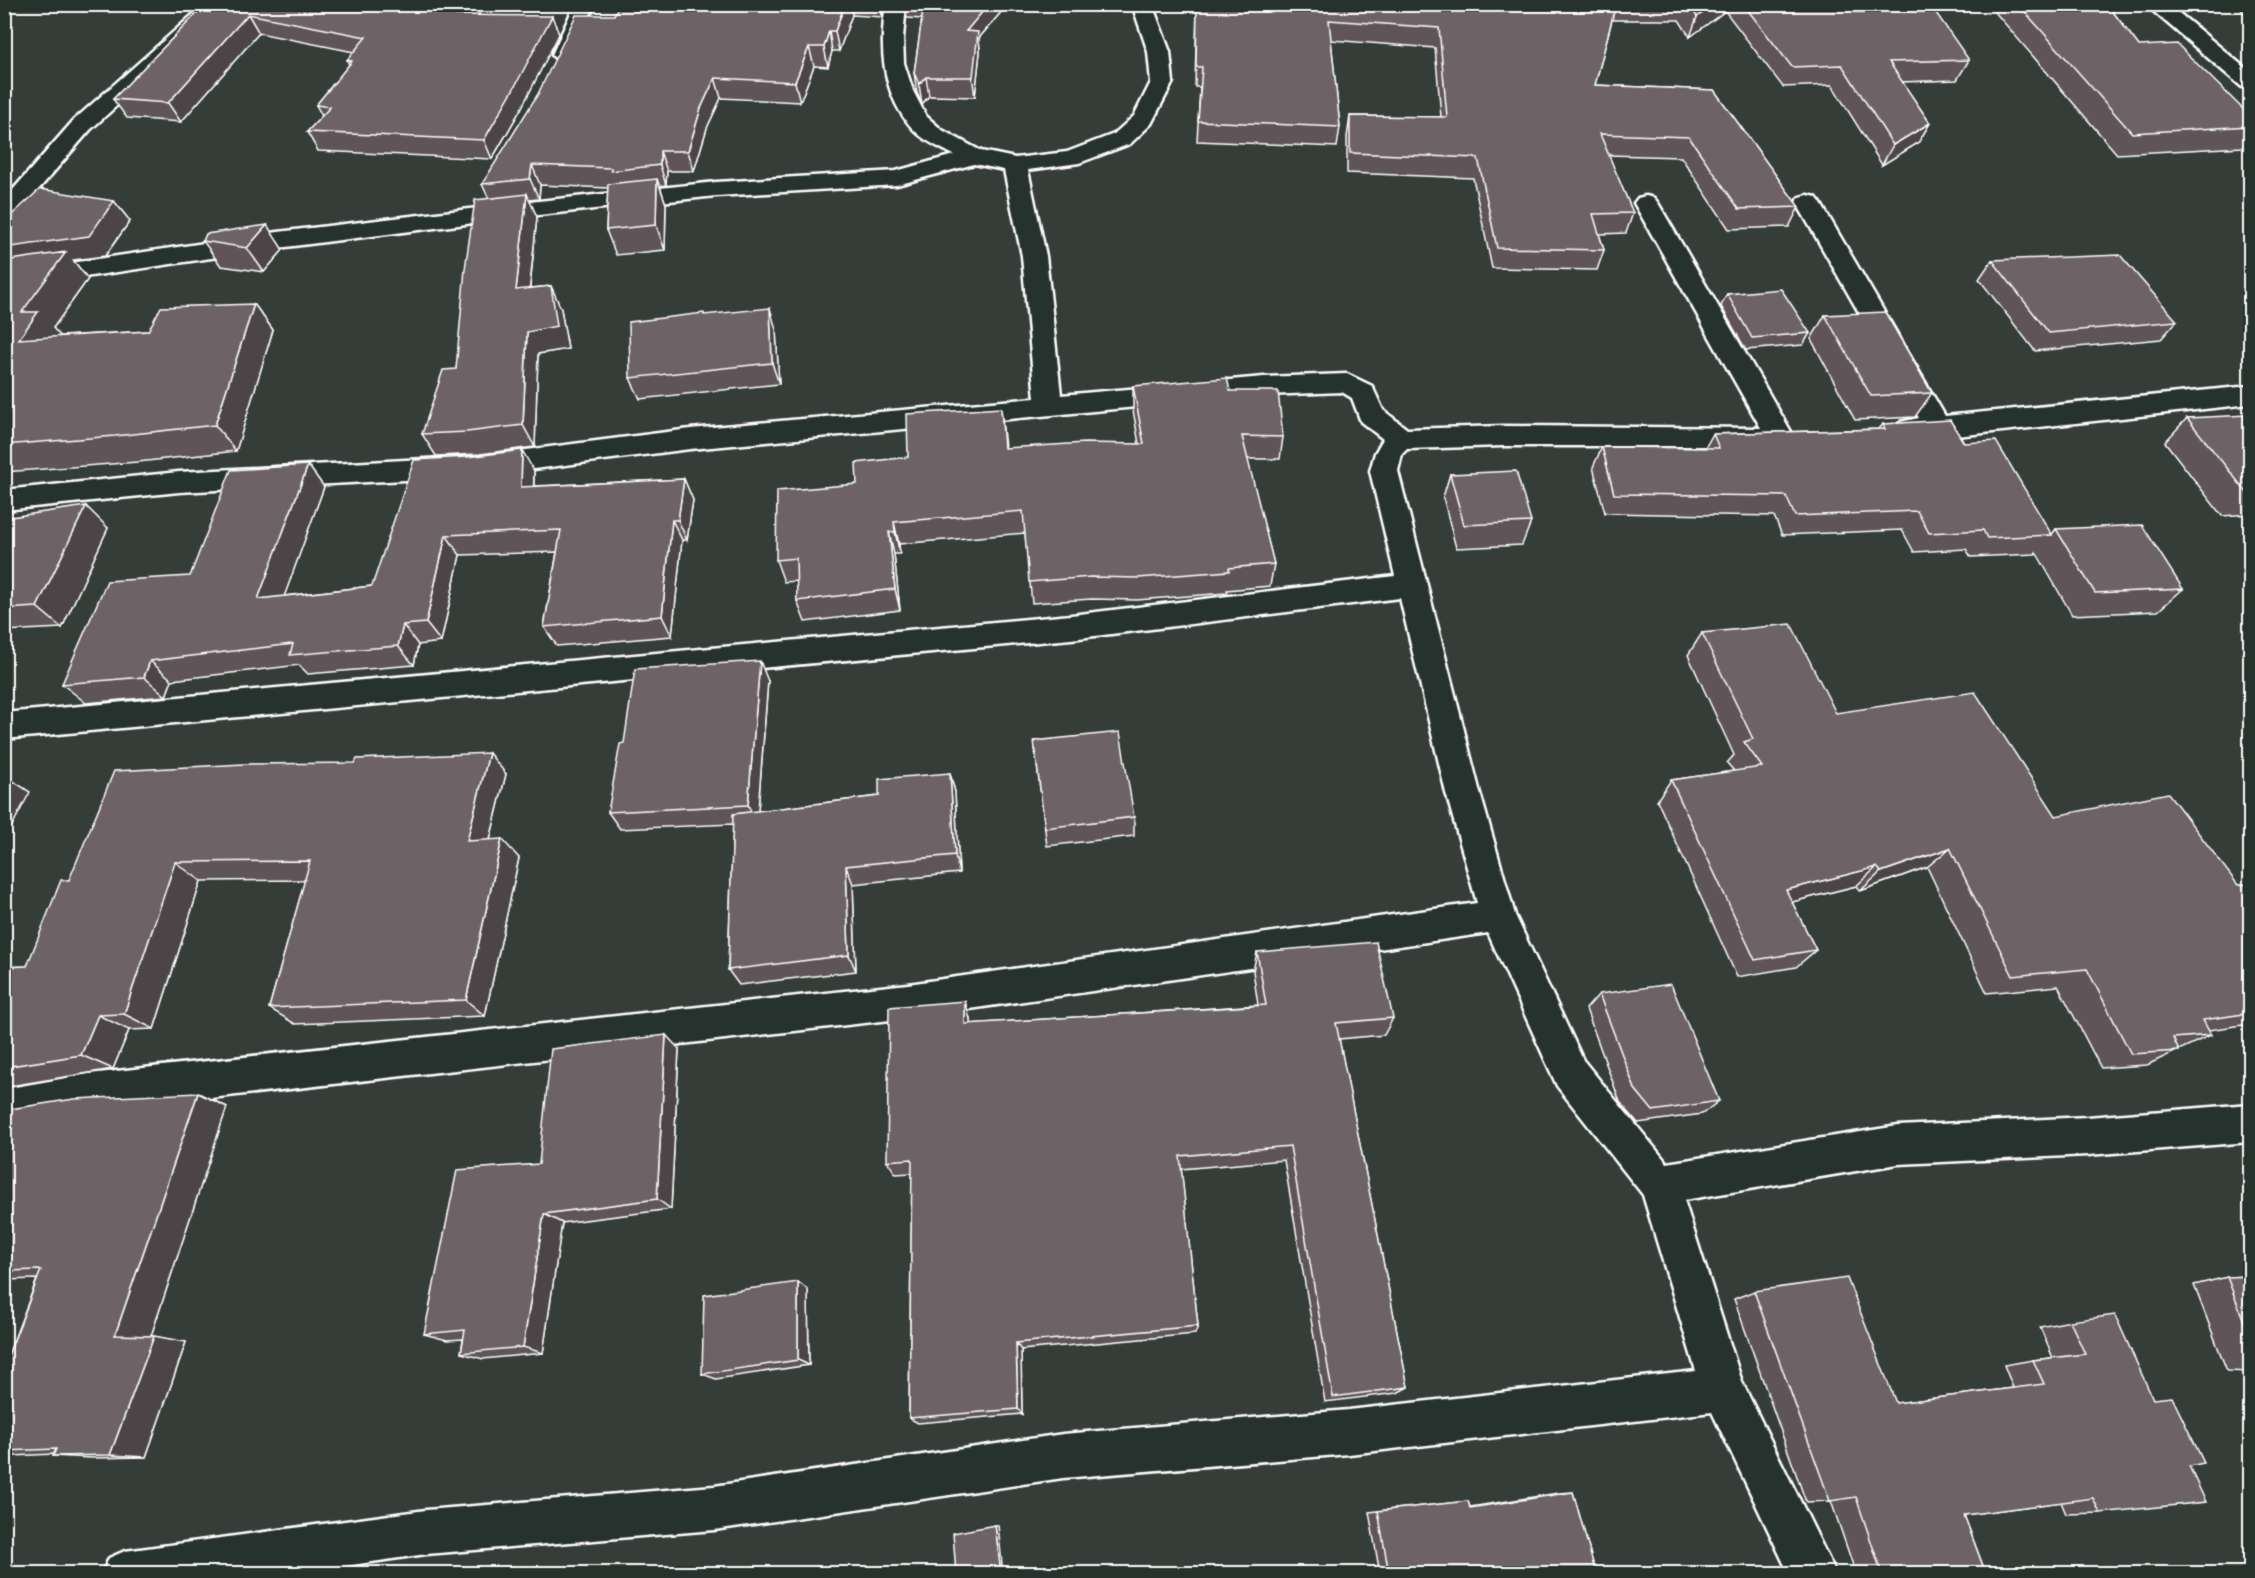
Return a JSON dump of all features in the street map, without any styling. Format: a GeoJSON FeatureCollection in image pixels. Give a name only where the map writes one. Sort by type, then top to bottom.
{"type":"FeatureCollection","features":[{"type":"Feature","properties":{"kind":"street"},"geometry":{"type":"LineString","coordinates":[[4,215],[82,125],[218,4]]}},
{"type":"Feature","properties":{"kind":"street"},"geometry":{"type":"LineString","coordinates":[[552,77],[585,4]]}},
{"type":"Feature","properties":{"kind":"street"},"geometry":{"type":"LineString","coordinates":[[896,4],[893,17],[894,70],[912,111],[920,123],[931,133],[974,157],[1015,165],[1071,158],[1122,139],[1143,119],[1162,82],[1159,52],[1142,4]]}},
{"type":"Feature","properties":{"kind":"street"},"geometry":{"type":"LineString","coordinates":[[2155,4],[2250,81]]}},
{"type":"Feature","properties":{"kind":"street"},"geometry":{"type":"LineString","coordinates":[[4,281],[278,240],[469,216],[716,189],[897,178],[974,157]]}},
{"type":"Feature","properties":{"kind":"street"},"geometry":{"type":"LineString","coordinates":[[1015,165],[1034,256],[1049,404]]}},
{"type":"Feature","properties":{"kind":"street"},"geometry":{"type":"LineString","coordinates":[[469,216],[487,191]]}},
{"type":"Feature","properties":{"kind":"street"},"geometry":{"type":"LineString","coordinates":[[1808,202],[1938,428]]}},
{"type":"Feature","properties":{"kind":"street"},"geometry":{"type":"LineString","coordinates":[[1646,203],[1779,435]]}},
{"type":"Feature","properties":{"kind":"street"},"geometry":{"type":"LineString","coordinates":[[4,501],[179,482],[480,466],[690,439],[1049,404],[1264,386],[1347,383],[1363,393],[1371,416],[1401,439]]}},
{"type":"Feature","properties":{"kind":"street"},"geometry":{"type":"LineString","coordinates":[[1881,430],[1938,428],[2250,395]]}},
{"type":"Feature","properties":{"kind":"street"},"geometry":{"type":"LineString","coordinates":[[1813,434],[1401,439],[1392,446],[1386,456],[1384,471],[1463,793],[1498,916],[1570,1073],[1659,1184],[1723,1389],[1813,1574]]}},
{"type":"Feature","properties":{"kind":"street"},"geometry":{"type":"LineString","coordinates":[[4,726],[1071,627],[1413,585]]}},
{"type":"Feature","properties":{"kind":"street"},"geometry":{"type":"LineString","coordinates":[[4,1108],[89,1093],[908,1001],[1498,916]]}},
{"type":"Feature","properties":{"kind":"street"},"geometry":{"type":"LineString","coordinates":[[1659,1184],[1898,1145],[2088,1136],[2250,1123]]}},
{"type":"Feature","properties":{"kind":"street"},"geometry":{"type":"LineString","coordinates":[[125,1574],[426,1532],[714,1508],[1064,1456],[1349,1432],[1723,1389]]}},
{"type":"Feature","properties":{"kind":"building"},"geometry":{"type":"Polygon","coordinates":[[[206,4],[464,4],[456,15],[552,16],[484,140],[307,132],[330,107],[316,105],[352,61],[347,60],[366,37],[248,14],[168,103],[113,99],[206,4]]]}},
{"type":"Feature","properties":{"kind":"building"},"geometry":{"type":"Polygon","coordinates":[[[620,4],[845,4],[835,31],[829,31],[824,47],[809,47],[795,82],[715,78],[701,108],[688,151],[660,151],[660,165],[611,171],[611,168],[532,165],[530,179],[482,184],[538,94],[576,15],[614,15],[620,4]]]}},
{"type":"Feature","properties":{"kind":"building"},"geometry":{"type":"Polygon","coordinates":[[[924,4],[989,4],[966,31],[978,32],[973,77],[926,77],[919,84],[914,73],[924,4]]]}},
{"type":"Feature","properties":{"kind":"building"},"geometry":{"type":"Polygon","coordinates":[[[1197,4],[1616,4],[1595,85],[1714,90],[1799,207],[1739,209],[1689,137],[1600,134],[1633,213],[1593,214],[1604,250],[1497,248],[1478,158],[1350,153],[1350,116],[1447,117],[1439,28],[1329,20],[1340,127],[1198,121],[1202,67],[1196,67],[1197,4]]]}},
{"type":"Feature","properties":{"kind":"building"},"geometry":{"type":"Polygon","coordinates":[[[1689,4],[1715,4],[1697,17],[1689,4]]]}},
{"type":"Feature","properties":{"kind":"building"},"geometry":{"type":"Polygon","coordinates":[[[1743,4],[1850,4],[1855,12],[1934,10],[1969,60],[1889,62],[1930,123],[1893,145],[1842,65],[1792,67],[1743,4]]]}},
{"type":"Feature","properties":{"kind":"building"},"geometry":{"type":"Polygon","coordinates":[[[2018,4],[2107,4],[2139,46],[2177,44],[2250,116],[2250,126],[2132,133],[2018,4]]]}},
{"type":"Feature","properties":{"kind":"building"},"geometry":{"type":"Polygon","coordinates":[[[657,179],[656,225],[606,230],[608,184],[657,179]]]}},
{"type":"Feature","properties":{"kind":"building"},"geometry":{"type":"Polygon","coordinates":[[[40,189],[114,201],[89,236],[4,248],[4,222],[40,189]]]}},
{"type":"Feature","properties":{"kind":"building"},"geometry":{"type":"Polygon","coordinates":[[[527,194],[516,290],[551,286],[557,326],[527,332],[523,425],[467,432],[422,434],[443,370],[456,369],[465,269],[475,200],[527,194]]]}},
{"type":"Feature","properties":{"kind":"building"},"geometry":{"type":"Polygon","coordinates":[[[267,225],[247,248],[203,241],[206,234],[267,225]]]}},
{"type":"Feature","properties":{"kind":"building"},"geometry":{"type":"Polygon","coordinates":[[[66,252],[22,312],[38,312],[19,339],[148,331],[161,307],[254,304],[215,425],[4,445],[4,261],[66,252]]]}},
{"type":"Feature","properties":{"kind":"building"},"geometry":{"type":"Polygon","coordinates":[[[2120,255],[2177,321],[2049,333],[1992,260],[2120,255]]]}},
{"type":"Feature","properties":{"kind":"building"},"geometry":{"type":"Polygon","coordinates":[[[1781,289],[1810,333],[1752,338],[1727,294],[1781,289]]]}},
{"type":"Feature","properties":{"kind":"building"},"geometry":{"type":"Polygon","coordinates":[[[770,308],[772,363],[630,378],[629,322],[770,308]]]}},
{"type":"Feature","properties":{"kind":"building"},"geometry":{"type":"Polygon","coordinates":[[[1885,312],[1932,393],[1871,396],[1825,315],[1885,312]]]}},
{"type":"Feature","properties":{"kind":"building"},"geometry":{"type":"Polygon","coordinates":[[[1227,378],[1230,391],[1278,391],[1283,437],[1242,436],[1274,564],[1229,568],[1229,571],[1138,578],[1091,577],[1029,582],[1023,511],[894,522],[895,532],[889,532],[895,589],[797,601],[796,558],[776,560],[777,491],[857,484],[856,463],[908,457],[907,414],[1001,408],[1004,448],[1085,443],[1144,444],[1133,386],[1227,378]]]}},
{"type":"Feature","properties":{"kind":"building"},"geometry":{"type":"Polygon","coordinates":[[[2248,415],[2250,417],[2250,493],[2247,493],[2187,418],[2248,415]]]}},
{"type":"Feature","properties":{"kind":"building"},"geometry":{"type":"Polygon","coordinates":[[[1950,420],[1964,443],[1996,441],[2052,535],[1987,538],[1983,530],[1929,533],[1917,511],[1795,516],[1786,496],[1614,494],[1602,447],[1719,448],[1713,434],[1885,429],[1883,424],[1950,420]]]}},
{"type":"Feature","properties":{"kind":"building"},"geometry":{"type":"Polygon","coordinates":[[[522,450],[521,487],[684,479],[678,520],[672,520],[662,616],[544,627],[561,530],[446,535],[426,623],[403,625],[398,646],[290,655],[293,644],[150,661],[144,677],[62,684],[107,581],[190,576],[231,470],[308,465],[258,599],[372,586],[414,460],[467,457],[522,450]]]}},
{"type":"Feature","properties":{"kind":"building"},"geometry":{"type":"Polygon","coordinates":[[[1516,471],[1531,522],[1464,525],[1450,474],[1516,471]]]}},
{"type":"Feature","properties":{"kind":"building"},"geometry":{"type":"Polygon","coordinates":[[[86,506],[37,607],[4,609],[4,518],[86,506]]]}},
{"type":"Feature","properties":{"kind":"building"},"geometry":{"type":"Polygon","coordinates":[[[2142,525],[2183,589],[2095,593],[2056,529],[2142,525]]]}},
{"type":"Feature","properties":{"kind":"building"},"geometry":{"type":"Polygon","coordinates":[[[1791,624],[1836,713],[1975,692],[2056,816],[2168,793],[2238,885],[2250,884],[2250,1013],[2203,1020],[2211,1035],[2173,1038],[2179,1051],[2131,1054],[2087,969],[2013,976],[1950,848],[1881,872],[1877,867],[1786,890],[1816,950],[1755,960],[1671,780],[1762,767],[1744,742],[1753,739],[1702,633],[1791,624]]]}},
{"type":"Feature","properties":{"kind":"building"},"geometry":{"type":"Polygon","coordinates":[[[760,661],[748,805],[608,812],[620,744],[624,743],[635,669],[760,661]]]}},
{"type":"Feature","properties":{"kind":"building"},"geometry":{"type":"Polygon","coordinates":[[[1120,732],[1134,817],[1045,828],[1034,741],[1120,732]]]}},
{"type":"Feature","properties":{"kind":"building"},"geometry":{"type":"Polygon","coordinates":[[[489,753],[467,841],[502,839],[466,1000],[269,1008],[310,861],[175,862],[124,1014],[98,1015],[81,1055],[4,1067],[4,967],[27,966],[61,880],[69,880],[114,771],[244,764],[355,763],[357,759],[489,753]]]}},
{"type":"Feature","properties":{"kind":"building"},"geometry":{"type":"Polygon","coordinates":[[[950,773],[955,855],[846,866],[849,955],[728,970],[733,814],[879,796],[879,779],[950,773]]]}},
{"type":"Feature","properties":{"kind":"building"},"geometry":{"type":"Polygon","coordinates":[[[1376,942],[1393,1018],[1336,1023],[1408,1387],[1333,1397],[1290,1146],[1180,1156],[1198,1326],[1016,1343],[1018,1409],[909,1418],[912,1159],[887,1161],[889,1007],[965,1001],[965,1024],[1266,1005],[1257,952],[1376,942]]]}},
{"type":"Feature","properties":{"kind":"building"},"geometry":{"type":"Polygon","coordinates":[[[1671,984],[1719,1101],[1653,1111],[1635,1089],[1599,994],[1671,984]]]}},
{"type":"Feature","properties":{"kind":"building"},"geometry":{"type":"Polygon","coordinates":[[[666,1035],[657,1199],[544,1214],[523,1347],[461,1353],[465,1330],[424,1334],[457,1170],[539,1164],[551,1049],[666,1035]]]}},
{"type":"Feature","properties":{"kind":"building"},"geometry":{"type":"Polygon","coordinates":[[[198,1093],[115,1335],[154,1336],[110,1455],[53,1456],[56,1449],[4,1451],[4,1366],[41,1270],[4,1271],[4,1110],[74,1099],[198,1093]]]}},
{"type":"Feature","properties":{"kind":"building"},"geometry":{"type":"Polygon","coordinates":[[[2250,1276],[2250,1337],[2227,1277],[2250,1276]]]}},
{"type":"Feature","properties":{"kind":"building"},"geometry":{"type":"Polygon","coordinates":[[[1847,1278],[1896,1403],[2044,1384],[2033,1360],[2085,1354],[2070,1321],[2115,1315],[2153,1399],[2172,1397],[2204,1463],[2189,1466],[2206,1502],[2100,1513],[2093,1498],[1964,1515],[1986,1574],[1882,1574],[1856,1497],[1830,1501],[1754,1291],[1847,1278]]]}},
{"type":"Feature","properties":{"kind":"building"},"geometry":{"type":"Polygon","coordinates":[[[798,1282],[798,1360],[702,1374],[704,1295],[798,1282]]]}},
{"type":"Feature","properties":{"kind":"building"},"geometry":{"type":"Polygon","coordinates":[[[1573,1492],[1596,1574],[1389,1574],[1378,1511],[1468,1501],[1470,1508],[1573,1492]]]}},
{"type":"Feature","properties":{"kind":"building"},"geometry":{"type":"Polygon","coordinates":[[[995,1525],[1001,1574],[956,1574],[953,1533],[995,1525]]]}}]}
